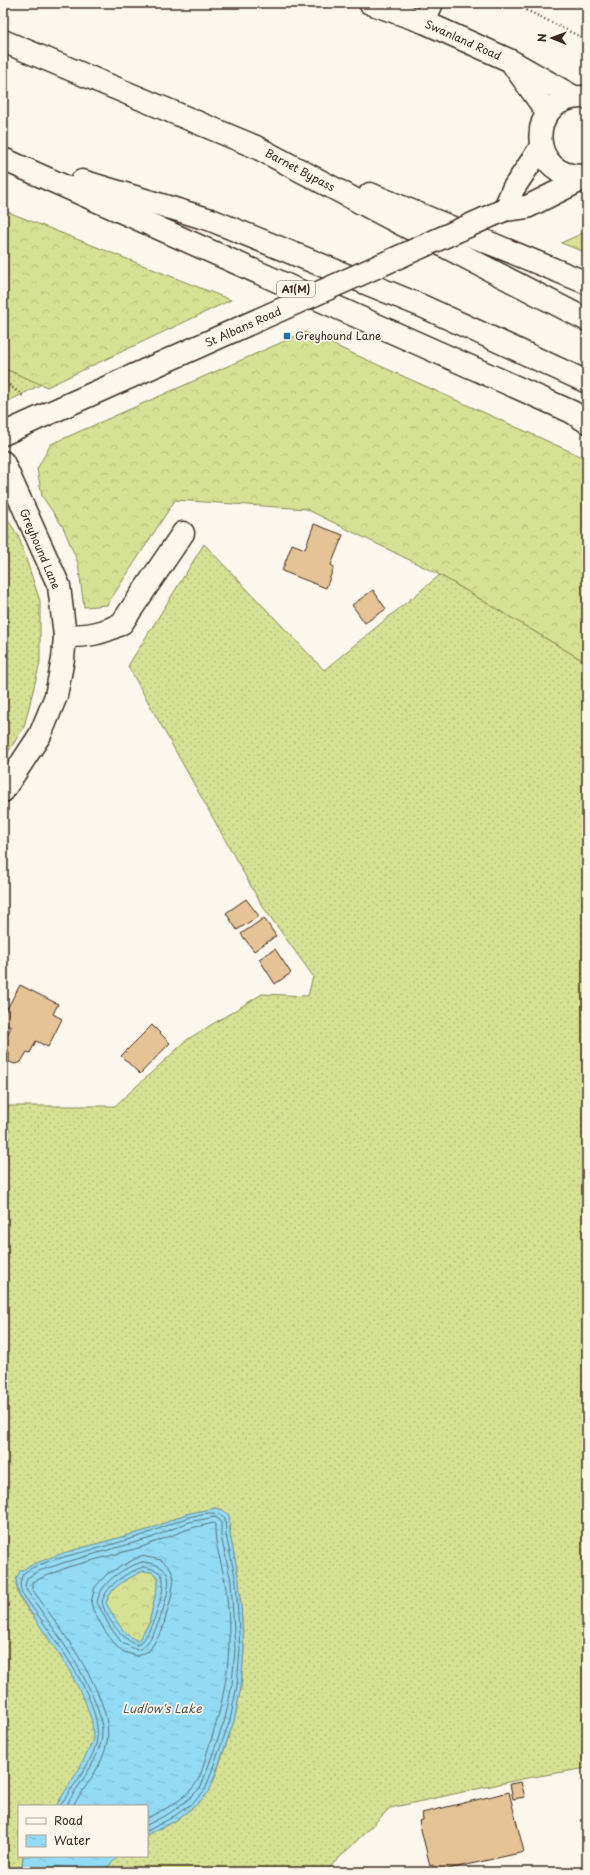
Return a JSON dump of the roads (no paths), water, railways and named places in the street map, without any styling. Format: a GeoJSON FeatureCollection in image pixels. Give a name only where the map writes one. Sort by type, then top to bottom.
{"type":"FeatureCollection","features":[{"type":"Feature","properties":{"kind":"main road","name":"Swanland Road"},"geometry":{"type":"LineString","coordinates":[[370,3],[428,13],[511,61],[580,97]]}},
{"type":"Feature","properties":{"kind":"main road","name":"Barnet Bypass"},"geometry":{"type":"LineString","coordinates":[[3,41],[256,147],[587,320]]}},
{"type":"Feature","properties":{"kind":"main road","name":"Swanland Road"},"geometry":{"type":"LineString","coordinates":[[511,61],[547,112]]}},
{"type":"Feature","properties":{"kind":"main road"},"geometry":{"type":"LineString","coordinates":[[580,97],[559,102],[547,112],[539,135],[541,147],[546,158],[555,168],[566,174],[587,176]]}},
{"type":"Feature","properties":{"kind":"main road"},"geometry":{"type":"LineString","coordinates":[[256,147],[587,283]]}},
{"type":"Feature","properties":{"kind":"main road"},"geometry":{"type":"LineString","coordinates":[[504,210],[513,189],[541,147]]}},
{"type":"Feature","properties":{"kind":"main road","name":"A1(M)"},"geometry":{"type":"LineString","coordinates":[[3,158],[211,220],[422,306],[587,382]]}},
{"type":"Feature","properties":{"kind":"main road","name":"A1(M)"},"geometry":{"type":"LineString","coordinates":[[3,158],[565,409],[587,422]]}},
{"type":"Feature","properties":{"kind":"main road","name":"St Albans Road"},"geometry":{"type":"LineString","coordinates":[[3,434],[504,210],[527,207],[587,176]]}},
{"type":"Feature","properties":{"kind":"main road","name":"Greyhound Lane"},"geometry":{"type":"LineString","coordinates":[[3,462],[59,586],[65,636],[63,659],[56,696],[40,735],[3,791]]}},
{"type":"Feature","properties":{"kind":"main road"},"geometry":{"type":"LineString","coordinates":[[65,636],[95,635],[107,632],[122,623],[183,533]]}},
{"type":"Feature","properties":{"kind":"water","name":"Ludlow's Lake"},"geometry":{"type":"Polygon","coordinates":[[[215,1508],[223,1510],[229,1515],[230,1534],[239,1580],[244,1649],[241,1687],[234,1721],[209,1792],[196,1805],[175,1821],[148,1834],[148,1805],[57,1805],[79,1769],[89,1749],[93,1739],[92,1722],[85,1701],[67,1666],[19,1595],[16,1579],[20,1571],[36,1563],[63,1553],[148,1530],[186,1514],[215,1508]],[[143,1571],[116,1587],[108,1597],[106,1603],[115,1620],[123,1630],[138,1641],[149,1624],[159,1578],[152,1572],[143,1571]]]}},
{"type":"Feature","properties":{"kind":"water"},"geometry":{"type":"Polygon","coordinates":[[[23,1857],[118,1857],[103,1872],[22,1872],[23,1857]]]}},
{"type":"Feature","properties":{"kind":"place","name":"Greyhound Lane"},"geometry":{"type":"Point","coordinates":[287,336]}}]}
